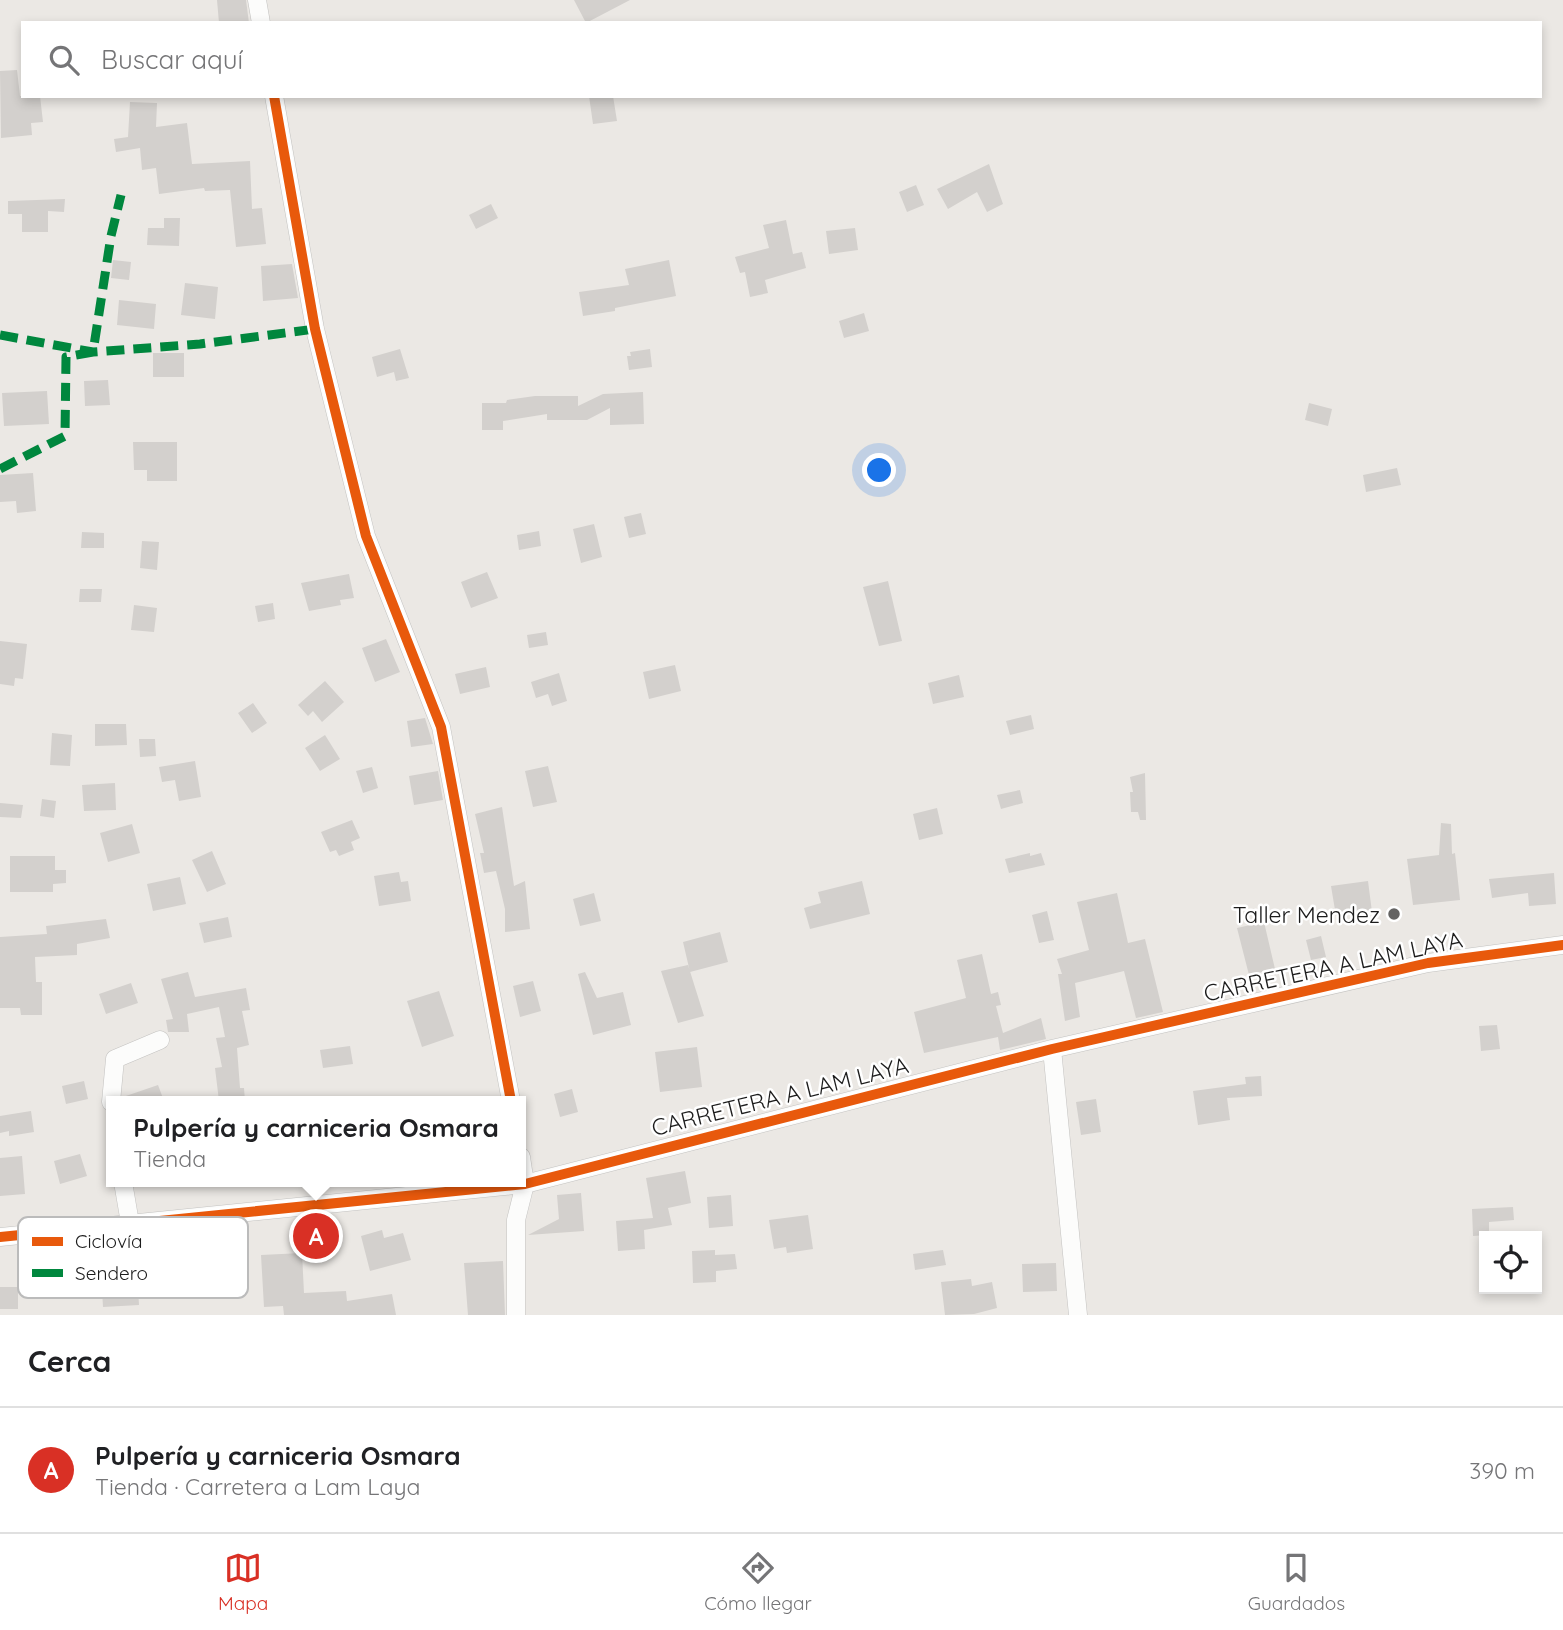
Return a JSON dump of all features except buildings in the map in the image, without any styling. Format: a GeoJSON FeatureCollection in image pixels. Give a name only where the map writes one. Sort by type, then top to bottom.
{"type":"FeatureCollection","features":[{"type":"Feature","properties":{"kind":"street"},"geometry":{"type":"LineString","coordinates":[[257,0],[261,21]]}},
{"type":"Feature","properties":{"kind":"street"},"geometry":{"type":"LineString","coordinates":[[274,98],[315,329],[366,536],[441,727],[510,1096]]}},
{"type":"Feature","properties":{"kind":"street","name":"CARRETERA A LAM LAYA"},"geometry":{"type":"LineString","coordinates":[[526,1184],[1052,1049],[1428,963],[1563,945]]}},
{"type":"Feature","properties":{"kind":"street"},"geometry":{"type":"LineString","coordinates":[[111,1096],[115,1059],[160,1040]]}},
{"type":"Feature","properties":{"kind":"street"},"geometry":{"type":"LineString","coordinates":[[1052,1049],[1078,1315]]}},
{"type":"Feature","properties":{"kind":"street"},"geometry":{"type":"LineString","coordinates":[[124,1187],[129,1217]]}},
{"type":"Feature","properties":{"kind":"street","name":"CARRETERA A LAM LAYA"},"geometry":{"type":"LineString","coordinates":[[191,1217],[495,1187]]}},
{"type":"Feature","properties":{"kind":"street"},"geometry":{"type":"LineString","coordinates":[[516,1315],[516,1220],[524,1187]]}},
{"type":"Feature","properties":{"kind":"street","name":"CARRETERA A LAM LAYA"},"geometry":{"type":"LineString","coordinates":[[0,1237],[18,1235]]}},
{"type":"Feature","properties":{"kind":"marked path"},"geometry":{"type":"LineString","coordinates":[[0,469],[65,436],[66,357],[93,352],[111,236],[121,195]]}},
{"type":"Feature","properties":{"kind":"marked path"},"geometry":{"type":"LineString","coordinates":[[0,335],[93,352],[200,344],[315,329]]}},
{"type":"Feature","properties":{"kind":"cycle path"},"geometry":{"type":"LineString","coordinates":[[274,98],[315,329],[366,536],[441,727],[510,1096]]}},
{"type":"Feature","properties":{"kind":"cycle path"},"geometry":{"type":"LineString","coordinates":[[526,1184],[1052,1049],[1428,963],[1563,945]]}},
{"type":"Feature","properties":{"kind":"cycle path"},"geometry":{"type":"LineString","coordinates":[[198,1217],[495,1187]]}},
{"type":"Feature","properties":{"kind":"cycle path"},"geometry":{"type":"LineString","coordinates":[[0,1237],[18,1235]]}},
{"type":"Feature","properties":{"kind":"place","name":"Taller Mendez"},"geometry":{"type":"Point","coordinates":[1394,914]}},
{"type":"Feature","properties":{"kind":"place","name":"Pulpería y carniceria Osmara"},"geometry":{"type":"Point","coordinates":[316,1236]}}]}
